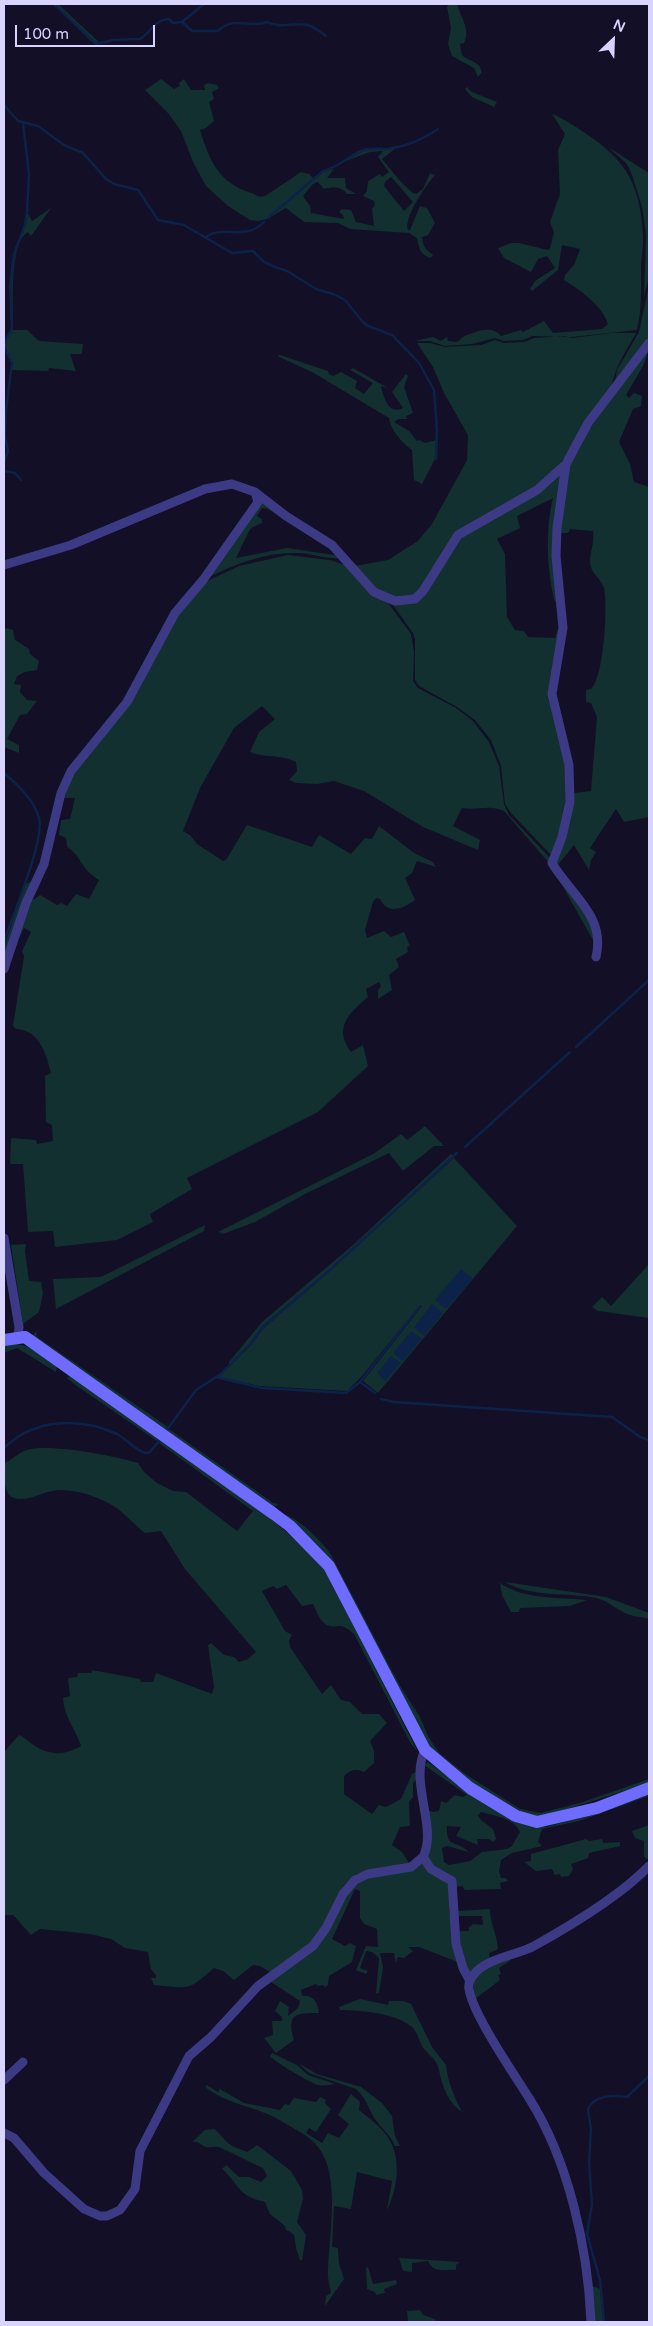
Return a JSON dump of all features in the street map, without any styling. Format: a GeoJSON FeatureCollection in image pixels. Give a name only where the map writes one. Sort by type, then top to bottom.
{"type":"FeatureCollection","features":[{"type":"Feature","properties":{"kind":"main road"},"geometry":{"type":"LineString","coordinates":[[4,1340],[25,1337],[279,1518],[304,1539],[329,1566],[425,1750],[470,1788],[502,1808],[526,1820],[537,1822],[597,1808],[649,1788]]}},
{"type":"Feature","properties":{"kind":"street"},"geometry":{"type":"LineString","coordinates":[[4,565],[71,545],[205,489],[232,484],[255,492],[286,516],[332,546],[374,592],[395,601],[407,602],[415,599],[423,591],[458,535],[537,490],[566,464],[588,423],[649,343]]}},
{"type":"Feature","properties":{"kind":"street"},"geometry":{"type":"LineString","coordinates":[[566,464],[557,528],[556,556],[562,628],[552,694],[569,765],[570,802],[562,837],[552,863],[595,921],[598,947],[596,957]]}},
{"type":"Feature","properties":{"kind":"street"},"geometry":{"type":"LineString","coordinates":[[4,969],[26,903],[44,864],[61,793],[71,771],[128,702],[175,613],[203,580],[258,502],[255,492]]}},
{"type":"Feature","properties":{"kind":"street"},"geometry":{"type":"LineString","coordinates":[[4,1238],[19,1327],[18,1337]]}},
{"type":"Feature","properties":{"kind":"street"},"geometry":{"type":"LineString","coordinates":[[4,2133],[14,2138],[44,2173],[84,2209],[100,2216],[107,2216],[120,2210],[135,2188],[140,2151],[189,2056],[211,2037],[258,1986],[313,1946],[326,1928],[343,1894],[355,1880],[368,1874],[411,1867],[423,1857],[426,1841],[420,1763],[425,1750]]}},
{"type":"Feature","properties":{"kind":"street"},"geometry":{"type":"LineString","coordinates":[[423,1857],[430,1869],[452,1881],[456,1944],[463,1968],[470,1981]]}},
{"type":"Feature","properties":{"kind":"street"},"geometry":{"type":"LineString","coordinates":[[592,2322],[586,2266],[564,2172],[549,2132],[479,2014],[469,1988],[470,1981],[483,1966],[533,1946],[575,1921],[623,1888],[649,1866]]}},
{"type":"Feature","properties":{"kind":"street"},"geometry":{"type":"LineString","coordinates":[[4,2080],[23,2062]]}},
{"type":"Feature","properties":{"kind":"green space"},"geometry":{"type":"Polygon","coordinates":[[[55,4],[58,4],[101,44],[96,44],[90,40],[55,4]]]}},
{"type":"Feature","properties":{"kind":"green space"},"geometry":{"type":"Polygon","coordinates":[[[449,4],[457,4],[466,28],[466,38],[464,43],[460,44],[462,55],[479,65],[482,72],[478,77],[474,68],[452,56],[448,44],[451,28],[447,7],[449,4]]]}},
{"type":"Feature","properties":{"kind":"green space"},"geometry":{"type":"Polygon","coordinates":[[[161,79],[174,89],[180,86],[179,83],[184,79],[191,90],[205,90],[204,85],[208,83],[217,85],[219,88],[212,92],[214,99],[209,102],[214,121],[206,128],[200,130],[212,161],[223,176],[231,183],[257,196],[265,196],[301,172],[309,174],[314,179],[323,171],[334,169],[327,178],[345,178],[346,188],[356,194],[347,194],[337,188],[324,189],[318,182],[313,184],[303,196],[310,206],[311,213],[344,219],[343,215],[339,212],[342,209],[351,210],[356,222],[374,226],[372,209],[375,205],[374,201],[363,196],[367,191],[368,181],[380,174],[382,177],[389,172],[378,157],[383,151],[370,152],[343,162],[365,150],[397,147],[382,159],[400,181],[413,193],[416,194],[423,189],[430,173],[435,175],[417,201],[407,225],[408,230],[410,230],[420,206],[427,208],[435,223],[428,235],[422,237],[425,248],[433,255],[431,258],[424,255],[419,248],[417,238],[409,233],[350,229],[338,223],[304,222],[286,208],[267,219],[250,220],[228,206],[206,186],[193,162],[181,131],[168,113],[145,90],[161,79]],[[391,177],[385,182],[384,186],[404,211],[413,202],[391,177]]]}},
{"type":"Feature","properties":{"kind":"green space"},"geometry":{"type":"Polygon","coordinates":[[[467,87],[472,92],[497,102],[494,107],[472,97],[465,89],[467,87]]]}},
{"type":"Feature","properties":{"kind":"green space"},"geometry":{"type":"Polygon","coordinates":[[[552,114],[602,145],[622,166],[635,189],[639,202],[643,238],[637,330],[572,337],[533,336],[523,340],[504,341],[495,338],[472,344],[445,346],[430,341],[415,341],[433,337],[441,341],[447,337],[448,341],[456,342],[474,332],[484,330],[493,331],[501,336],[521,330],[523,332],[544,321],[553,333],[602,329],[608,324],[596,304],[564,280],[565,275],[574,265],[580,249],[562,245],[558,270],[532,291],[530,289],[535,281],[555,268],[547,256],[538,259],[531,272],[504,258],[498,248],[511,243],[519,243],[548,250],[550,248],[554,232],[550,222],[560,194],[558,150],[565,134],[552,114]]]}},
{"type":"Feature","properties":{"kind":"green space"},"geometry":{"type":"Polygon","coordinates":[[[608,147],[649,173],[649,276],[644,297],[646,235],[642,207],[627,164],[608,147]]]}},
{"type":"Feature","properties":{"kind":"green space"},"geometry":{"type":"Polygon","coordinates":[[[51,208],[31,236],[28,232],[22,239],[17,249],[13,277],[13,330],[27,330],[39,341],[83,344],[82,354],[70,354],[76,371],[49,368],[48,371],[12,370],[12,363],[4,345],[12,328],[10,287],[14,254],[25,225],[27,212],[32,221],[51,208]]]}},
{"type":"Feature","properties":{"kind":"green space"},"geometry":{"type":"Polygon","coordinates":[[[649,285],[649,341],[614,387],[617,370],[639,332],[649,285]]]}},
{"type":"Feature","properties":{"kind":"green space"},"geometry":{"type":"Polygon","coordinates":[[[612,333],[636,333],[618,366],[611,388],[552,476],[467,527],[422,589],[406,601],[376,593],[354,566],[388,560],[418,541],[432,524],[467,460],[468,435],[444,393],[433,367],[417,343],[430,343],[445,347],[481,345],[495,340],[503,343],[524,342],[534,338],[565,336],[572,338],[612,333]]]}},
{"type":"Feature","properties":{"kind":"green space"},"geometry":{"type":"Polygon","coordinates":[[[649,349],[643,366],[626,395],[629,398],[634,393],[642,396],[641,406],[633,409],[619,442],[630,464],[634,482],[649,487],[649,817],[624,822],[616,809],[590,848],[596,852],[591,860],[589,870],[574,845],[557,866],[555,863],[573,793],[591,791],[597,717],[591,703],[586,702],[586,690],[591,689],[599,671],[605,625],[604,588],[590,566],[593,531],[570,529],[568,533],[560,533],[570,464],[581,440],[649,349]]]}},
{"type":"Feature","properties":{"kind":"green space"},"geometry":{"type":"Polygon","coordinates":[[[280,355],[328,371],[333,376],[341,372],[357,381],[355,388],[364,394],[373,383],[350,370],[353,368],[388,388],[381,386],[387,403],[390,407],[398,410],[403,408],[392,392],[406,374],[408,376],[404,387],[413,413],[406,416],[407,419],[399,419],[394,422],[409,431],[417,441],[425,443],[436,440],[435,459],[422,484],[414,480],[412,450],[398,436],[389,418],[312,372],[277,356],[280,355]]]}},
{"type":"Feature","properties":{"kind":"green space"},"geometry":{"type":"Polygon","coordinates":[[[563,469],[558,603],[555,602],[552,590],[548,550],[550,510],[553,498],[517,516],[520,528],[497,539],[505,554],[507,617],[515,630],[524,631],[528,637],[555,638],[558,629],[561,629],[551,691],[568,770],[564,827],[551,855],[511,813],[505,804],[501,766],[491,740],[475,720],[457,707],[419,686],[415,680],[415,640],[413,633],[390,601],[413,601],[453,542],[563,469]]]}},
{"type":"Feature","properties":{"kind":"green space"},"geometry":{"type":"Polygon","coordinates":[[[260,500],[332,548],[329,549],[268,509],[262,508],[257,516],[262,519],[262,523],[251,528],[236,558],[287,548],[341,556],[340,558],[299,553],[275,554],[242,563],[209,577],[260,500]]]}},
{"type":"Feature","properties":{"kind":"green space"},"geometry":{"type":"Polygon","coordinates":[[[288,555],[330,560],[345,565],[368,591],[386,600],[411,634],[414,652],[413,681],[418,688],[456,708],[473,721],[489,742],[499,766],[504,804],[509,815],[551,859],[594,923],[597,947],[550,864],[504,811],[494,808],[462,808],[453,826],[480,840],[478,850],[423,827],[364,791],[334,781],[317,784],[296,783],[289,780],[297,771],[296,762],[250,752],[259,732],[275,719],[262,706],[234,728],[200,788],[183,831],[190,835],[197,844],[223,861],[226,860],[247,825],[312,847],[319,835],[351,854],[365,838],[372,839],[379,826],[414,853],[433,862],[436,867],[417,861],[412,873],[405,878],[415,900],[406,906],[392,909],[383,904],[380,899],[376,898],[373,902],[365,930],[367,938],[384,931],[391,937],[404,932],[410,946],[407,947],[408,952],[396,959],[399,967],[389,975],[392,990],[378,999],[378,990],[381,986],[379,982],[366,989],[368,997],[350,1015],[343,1028],[343,1036],[351,1052],[363,1045],[368,1066],[318,1112],[187,1178],[192,1189],[150,1214],[153,1222],[117,1240],[55,1247],[53,1231],[28,1232],[23,1164],[10,1164],[11,1138],[36,1140],[37,1144],[53,1141],[52,1125],[46,1122],[45,1076],[51,1073],[47,1058],[36,1038],[30,1033],[16,1029],[13,1026],[24,956],[22,951],[31,932],[24,928],[15,946],[27,904],[40,895],[57,905],[61,903],[67,906],[76,894],[89,899],[99,880],[88,871],[76,855],[67,847],[66,838],[59,835],[61,820],[70,819],[75,798],[61,798],[67,781],[119,717],[177,614],[207,581],[239,566],[288,555]]]}},
{"type":"Feature","properties":{"kind":"green space"},"geometry":{"type":"Polygon","coordinates":[[[6,628],[13,630],[15,640],[29,649],[30,654],[39,661],[37,670],[25,672],[17,676],[14,684],[21,685],[20,692],[27,700],[37,701],[27,714],[20,715],[7,739],[19,745],[19,753],[4,747],[4,631],[6,628]]]}},
{"type":"Feature","properties":{"kind":"green space"},"geometry":{"type":"Polygon","coordinates":[[[35,880],[4,960],[4,947],[25,884],[35,880]]]}},
{"type":"Feature","properties":{"kind":"green space"},"geometry":{"type":"Polygon","coordinates":[[[425,1126],[444,1146],[434,1146],[403,1171],[389,1153],[305,1194],[255,1222],[223,1234],[218,1232],[375,1153],[401,1134],[407,1140],[425,1126]]]}},
{"type":"Feature","properties":{"kind":"green space"},"geometry":{"type":"Polygon","coordinates":[[[451,1154],[453,1156],[330,1269],[262,1326],[250,1344],[229,1365],[229,1362],[262,1322],[353,1245],[451,1154]]]}},
{"type":"Feature","properties":{"kind":"green space"},"geometry":{"type":"Polygon","coordinates":[[[454,1158],[517,1226],[378,1393],[363,1381],[422,1306],[420,1305],[362,1376],[347,1391],[259,1386],[219,1377],[251,1345],[264,1328],[454,1158]]]}},
{"type":"Feature","properties":{"kind":"green space"},"geometry":{"type":"Polygon","coordinates":[[[205,1225],[204,1231],[56,1309],[53,1279],[100,1277],[205,1225]]]}},
{"type":"Feature","properties":{"kind":"green space"},"geometry":{"type":"Polygon","coordinates":[[[26,1244],[25,1251],[29,1281],[41,1282],[43,1293],[39,1312],[23,1324],[11,1245],[26,1244]]]}},
{"type":"Feature","properties":{"kind":"green space"},"geometry":{"type":"Polygon","coordinates":[[[649,1264],[649,1318],[598,1311],[592,1307],[602,1297],[611,1306],[649,1264]]]}},
{"type":"Feature","properties":{"kind":"green space"},"geometry":{"type":"Polygon","coordinates":[[[37,1331],[36,1336],[168,1427],[167,1431],[169,1429],[273,1503],[279,1504],[272,1508],[32,1336],[37,1331]]]}},
{"type":"Feature","properties":{"kind":"green space"},"geometry":{"type":"Polygon","coordinates":[[[13,1343],[29,1347],[57,1366],[56,1372],[17,1348],[4,1353],[4,1344],[13,1343]]]}},
{"type":"Feature","properties":{"kind":"green space"},"geometry":{"type":"Polygon","coordinates":[[[70,1376],[260,1511],[288,1533],[314,1558],[326,1572],[418,1752],[411,1744],[354,1634],[342,1626],[327,1625],[318,1616],[313,1604],[302,1606],[286,1585],[277,1589],[273,1586],[262,1591],[285,1631],[292,1635],[289,1640],[290,1647],[322,1694],[331,1685],[341,1700],[350,1702],[362,1714],[379,1714],[387,1723],[370,1741],[374,1751],[374,1763],[364,1772],[354,1770],[344,1776],[344,1794],[372,1814],[379,1805],[386,1807],[401,1799],[412,1774],[417,1771],[417,1779],[413,1783],[413,1797],[409,1802],[410,1826],[400,1827],[392,1845],[402,1852],[409,1863],[356,1874],[343,1886],[319,1935],[312,1944],[270,1972],[260,1966],[253,1965],[234,1980],[223,1971],[214,1968],[187,1987],[154,1985],[151,1978],[156,1978],[156,1975],[151,1969],[148,1952],[125,1948],[111,1939],[90,1934],[40,1929],[31,1935],[13,1915],[4,1915],[4,1752],[19,1735],[35,1746],[53,1753],[64,1753],[81,1746],[64,1705],[63,1698],[70,1696],[68,1678],[77,1677],[78,1673],[92,1673],[92,1670],[140,1679],[141,1682],[153,1682],[156,1673],[212,1694],[214,1687],[208,1645],[211,1643],[224,1655],[234,1657],[239,1662],[248,1659],[256,1652],[185,1569],[161,1531],[145,1533],[115,1507],[85,1494],[68,1490],[48,1492],[19,1499],[10,1496],[5,1483],[4,1463],[27,1450],[50,1448],[99,1454],[138,1463],[145,1473],[157,1483],[173,1491],[186,1492],[237,1531],[253,1511],[159,1443],[160,1440],[157,1441],[74,1384],[67,1378],[70,1376]]]}},
{"type":"Feature","properties":{"kind":"green space"},"geometry":{"type":"Polygon","coordinates":[[[284,1514],[309,1530],[330,1553],[399,1684],[420,1717],[428,1736],[439,1753],[464,1773],[520,1809],[541,1813],[583,1802],[649,1779],[649,1783],[545,1816],[529,1816],[473,1784],[431,1750],[324,1552],[284,1514]]]}},
{"type":"Feature","properties":{"kind":"green space"},"geometry":{"type":"Polygon","coordinates":[[[505,1582],[606,1597],[649,1613],[649,1619],[630,1615],[596,1598],[538,1593],[515,1587],[505,1582]]]}},
{"type":"Feature","properties":{"kind":"green space"},"geometry":{"type":"Polygon","coordinates":[[[500,1583],[531,1595],[587,1600],[570,1606],[520,1608],[519,1612],[511,1612],[502,1595],[500,1583]]]}},
{"type":"Feature","properties":{"kind":"green space"},"geometry":{"type":"Polygon","coordinates":[[[428,1762],[465,1790],[514,1821],[536,1826],[546,1827],[649,1793],[649,1796],[579,1821],[542,1829],[538,1842],[542,1846],[512,1853],[501,1860],[499,1871],[501,1878],[506,1878],[508,1881],[500,1883],[501,1889],[465,1890],[462,1886],[455,1887],[426,1857],[426,1809],[432,1812],[439,1811],[441,1801],[446,1803],[455,1795],[463,1797],[467,1795],[424,1765],[428,1762]],[[481,1812],[478,1815],[481,1820],[493,1829],[496,1839],[493,1842],[489,1839],[477,1839],[478,1845],[456,1836],[461,1827],[447,1826],[450,1841],[469,1852],[447,1846],[442,1848],[444,1862],[449,1865],[470,1861],[482,1852],[507,1849],[512,1846],[520,1832],[517,1827],[498,1816],[481,1812]]]}},
{"type":"Feature","properties":{"kind":"green space"},"geometry":{"type":"Polygon","coordinates":[[[649,1825],[649,1858],[646,1859],[644,1856],[644,1841],[635,1838],[632,1831],[649,1825]]]}},
{"type":"Feature","properties":{"kind":"green space"},"geometry":{"type":"Polygon","coordinates":[[[586,1839],[589,1841],[602,1839],[603,1843],[620,1842],[620,1846],[589,1853],[588,1858],[571,1864],[573,1869],[569,1876],[561,1877],[560,1874],[555,1875],[552,1869],[536,1871],[524,1862],[531,1861],[531,1854],[586,1839]]]}},
{"type":"Feature","properties":{"kind":"green space"},"geometry":{"type":"Polygon","coordinates":[[[422,1862],[447,1880],[452,1892],[449,1911],[458,1962],[419,1947],[408,1947],[413,1951],[404,1958],[398,1957],[396,1963],[394,1953],[380,1953],[383,1967],[379,1993],[376,1994],[379,1958],[372,1952],[366,1951],[360,1968],[368,1971],[366,1974],[356,1970],[366,1946],[378,1947],[377,1929],[364,1924],[360,1918],[360,1891],[355,1889],[332,1939],[345,1946],[350,1943],[356,1946],[352,1962],[329,1976],[328,1985],[325,1987],[316,1984],[301,1990],[302,1996],[309,1996],[314,2000],[319,2013],[304,2013],[295,2016],[291,2024],[294,2040],[276,2053],[264,2038],[273,2035],[272,2021],[282,2021],[282,2017],[275,2011],[280,2001],[289,2007],[288,2016],[298,2008],[300,2001],[268,1980],[307,1955],[340,1903],[362,1879],[422,1862]]]}},
{"type":"Feature","properties":{"kind":"green space"},"geometry":{"type":"Polygon","coordinates":[[[490,1909],[498,1949],[489,1953],[490,1960],[469,1972],[461,1951],[458,1931],[469,1931],[469,1927],[473,1924],[483,1925],[482,1916],[456,1916],[456,1911],[490,1909]]]}},
{"type":"Feature","properties":{"kind":"green space"},"geometry":{"type":"Polygon","coordinates":[[[509,1958],[511,1960],[499,1968],[501,1974],[498,1975],[500,1980],[475,1999],[473,1981],[480,1970],[509,1958]]]}},
{"type":"Feature","properties":{"kind":"green space"},"geometry":{"type":"Polygon","coordinates":[[[360,1999],[388,2005],[389,2001],[403,2001],[411,2004],[432,2047],[446,2065],[448,2078],[462,2112],[449,2099],[437,2063],[424,2049],[413,2028],[398,2019],[388,2016],[340,2010],[339,2007],[360,1999]]]}},
{"type":"Feature","properties":{"kind":"green space"},"geometry":{"type":"Polygon","coordinates":[[[272,2053],[297,2065],[308,2075],[335,2084],[320,2085],[314,2083],[273,2059],[270,2056],[272,2053]]]}},
{"type":"Feature","properties":{"kind":"green space"},"geometry":{"type":"Polygon","coordinates":[[[298,2063],[317,2074],[361,2087],[382,2103],[392,2116],[395,2136],[400,2146],[395,2146],[356,2089],[309,2073],[298,2063]]]}},
{"type":"Feature","properties":{"kind":"green space"},"geometry":{"type":"Polygon","coordinates":[[[207,2085],[218,2092],[220,2089],[244,2103],[280,2110],[285,2104],[289,2105],[294,2098],[316,2102],[320,2097],[326,2100],[325,2103],[331,2109],[316,2132],[309,2128],[306,2133],[322,2143],[328,2133],[339,2138],[349,2124],[338,2115],[351,2094],[360,2102],[359,2110],[381,2128],[392,2144],[397,2173],[394,2192],[387,2210],[392,2181],[357,2172],[351,2209],[334,2206],[332,2247],[338,2248],[339,2264],[344,2279],[325,2306],[326,2296],[331,2293],[328,2273],[332,2190],[325,2159],[315,2143],[301,2132],[272,2116],[223,2098],[205,2087],[207,2085]]]}},
{"type":"Feature","properties":{"kind":"green space"},"geometry":{"type":"Polygon","coordinates":[[[214,2129],[229,2144],[247,2152],[257,2145],[291,2171],[302,2190],[303,2199],[297,2222],[306,2235],[302,2261],[299,2259],[293,2234],[286,2230],[285,2226],[270,2214],[265,2202],[244,2193],[222,2169],[226,2165],[239,2177],[249,2177],[261,2182],[267,2176],[263,2168],[219,2147],[206,2147],[192,2142],[205,2130],[214,2129]]]}},
{"type":"Feature","properties":{"kind":"green space"},"geometry":{"type":"Polygon","coordinates":[[[399,2258],[460,2262],[456,2265],[456,2270],[436,2269],[428,2261],[412,2263],[412,2272],[403,2271],[399,2258]]]}},
{"type":"Feature","properties":{"kind":"green space"},"geometry":{"type":"Polygon","coordinates":[[[368,2267],[373,2284],[396,2280],[397,2284],[384,2289],[385,2293],[376,2295],[375,2292],[367,2289],[366,2268],[368,2267]]]}},
{"type":"Feature","properties":{"kind":"green space"},"geometry":{"type":"Polygon","coordinates":[[[592,2286],[600,2289],[603,2322],[594,2322],[592,2286]]]}},
{"type":"Feature","properties":{"kind":"green space"},"geometry":{"type":"Polygon","coordinates":[[[420,2310],[423,2315],[435,2319],[436,2322],[408,2322],[407,2311],[420,2310]]]}},
{"type":"Feature","properties":{"kind":"water"},"geometry":{"type":"Polygon","coordinates":[[[461,1269],[473,1279],[446,1309],[435,1300],[461,1269]]]}},
{"type":"Feature","properties":{"kind":"water"},"geometry":{"type":"Polygon","coordinates":[[[432,1304],[443,1313],[424,1336],[414,1327],[432,1304]]]}},
{"type":"Feature","properties":{"kind":"water"},"geometry":{"type":"Polygon","coordinates":[[[411,1331],[422,1339],[403,1361],[393,1353],[411,1331]]]}},
{"type":"Feature","properties":{"kind":"water"},"geometry":{"type":"Polygon","coordinates":[[[391,1356],[401,1363],[385,1381],[377,1373],[391,1356]]]}},
{"type":"Feature","properties":{"kind":"waterway"},"geometry":{"type":"LineString","coordinates":[[54,4],[96,44],[113,40],[140,39],[160,21],[169,19],[173,23],[182,22],[192,31],[218,31],[230,24],[260,24],[267,22],[277,25],[308,25],[326,36]]}},
{"type":"Feature","properties":{"kind":"waterway"},"geometry":{"type":"LineString","coordinates":[[182,22],[204,4]]}},
{"type":"Feature","properties":{"kind":"waterway"},"geometry":{"type":"LineString","coordinates":[[4,105],[18,121],[38,126],[64,145],[83,153],[106,179],[114,184],[138,190],[158,220],[184,225],[232,253],[253,251],[264,262],[287,271],[316,289],[345,300],[368,326],[392,335],[419,363],[434,390],[437,430],[436,459]]}},
{"type":"Feature","properties":{"kind":"waterway"},"geometry":{"type":"LineString","coordinates":[[4,344],[12,328],[10,286],[14,254],[25,225],[27,212],[29,174],[23,123]]}},
{"type":"Feature","properties":{"kind":"waterway"},"geometry":{"type":"LineString","coordinates":[[268,218],[323,171],[334,167],[358,152],[367,149],[388,149],[402,146],[421,139],[438,129]]}},
{"type":"Feature","properties":{"kind":"waterway"},"geometry":{"type":"LineString","coordinates":[[206,237],[220,232],[249,231],[257,228],[264,222]]}},
{"type":"Feature","properties":{"kind":"waterway"},"geometry":{"type":"LineString","coordinates":[[4,347],[12,363],[6,410],[5,436],[8,451],[4,462]]}},
{"type":"Feature","properties":{"kind":"waterway"},"geometry":{"type":"LineString","coordinates":[[4,471],[15,473],[21,480]]}},
{"type":"Feature","properties":{"kind":"waterway"},"geometry":{"type":"LineString","coordinates":[[4,773],[20,788],[37,811],[40,829],[27,879],[4,942]]}},
{"type":"Feature","properties":{"kind":"waterway"},"geometry":{"type":"LineString","coordinates":[[576,1047],[649,980]]}},
{"type":"Feature","properties":{"kind":"waterway"},"geometry":{"type":"LineString","coordinates":[[465,1147],[570,1052]]}},
{"type":"Feature","properties":{"kind":"waterway"},"geometry":{"type":"LineString","coordinates":[[166,1431],[196,1390],[221,1374],[250,1344],[263,1327],[330,1270],[457,1153]]}},
{"type":"Feature","properties":{"kind":"waterway"},"geometry":{"type":"LineString","coordinates":[[216,1377],[262,1388],[346,1393],[360,1382],[420,1306]]}},
{"type":"Feature","properties":{"kind":"waterway"},"geometry":{"type":"LineString","coordinates":[[360,1382],[375,1393]]}},
{"type":"Feature","properties":{"kind":"waterway"},"geometry":{"type":"LineString","coordinates":[[381,1399],[394,1402],[612,1417],[640,1437],[649,1440]]}},
{"type":"Feature","properties":{"kind":"waterway"},"geometry":{"type":"LineString","coordinates":[[4,1448],[17,1437],[31,1430],[43,1426],[68,1423],[105,1429],[117,1434],[138,1450],[146,1453],[150,1452],[159,1441]]}},
{"type":"Feature","properties":{"kind":"waterway"},"geometry":{"type":"LineString","coordinates":[[604,2322],[600,2280],[587,2234],[592,2204],[589,2162],[591,2129],[588,2109],[595,2101],[605,2097],[627,2097],[649,2076]]}}]}
